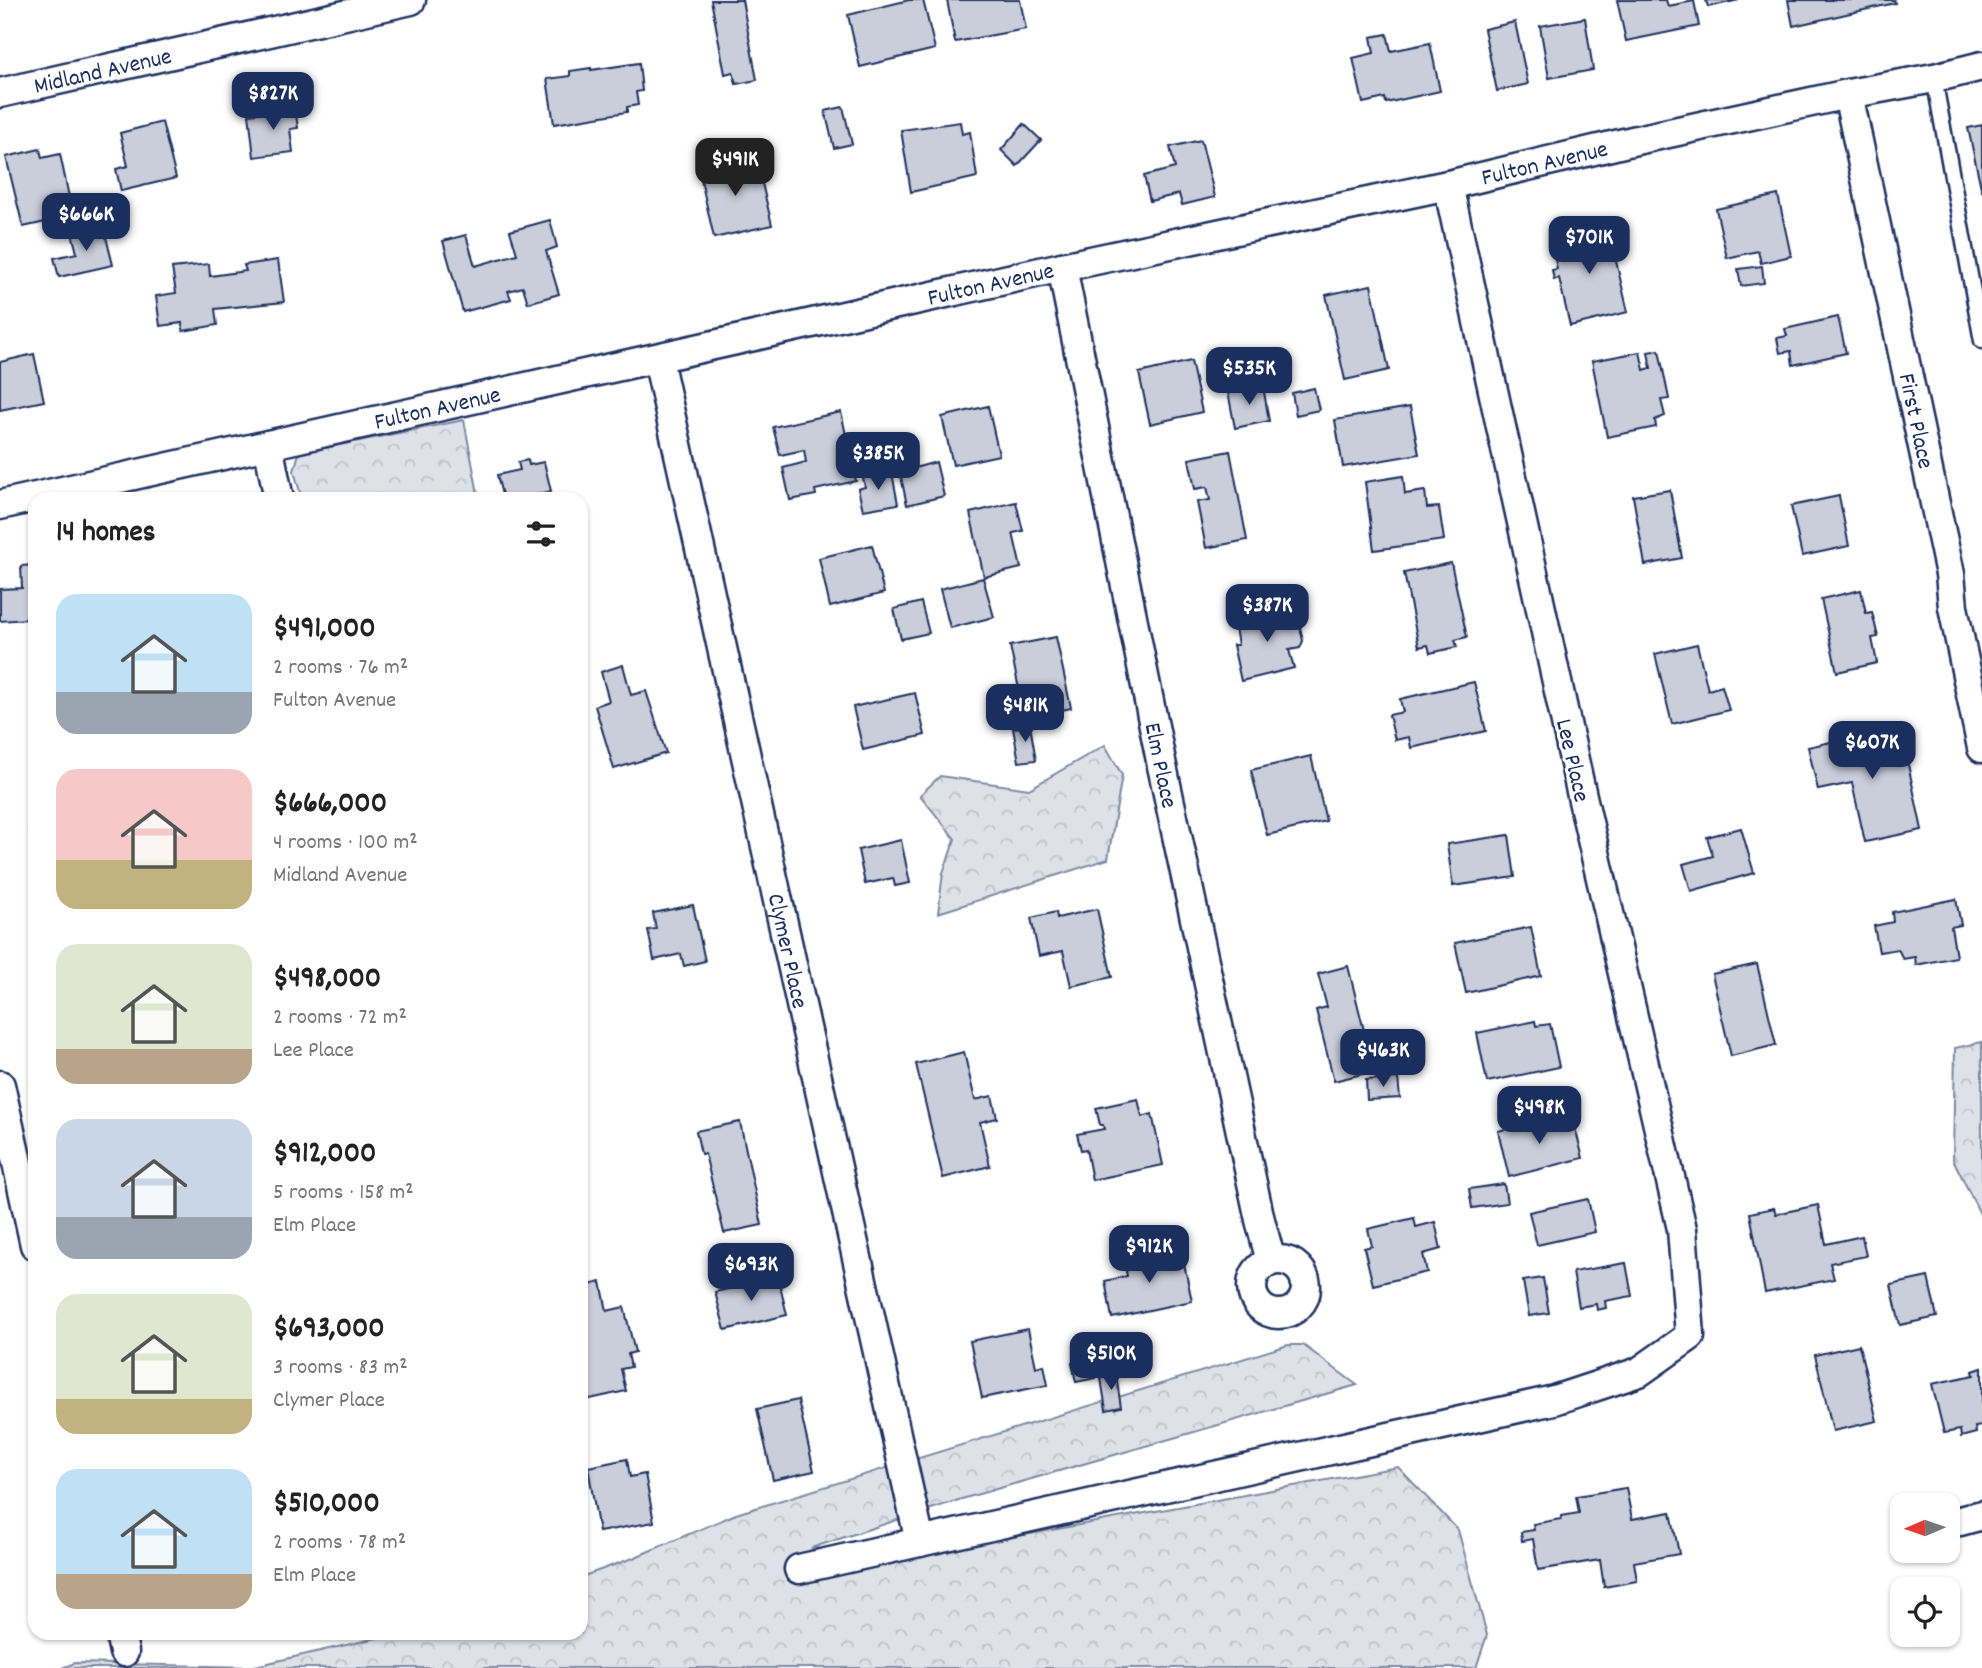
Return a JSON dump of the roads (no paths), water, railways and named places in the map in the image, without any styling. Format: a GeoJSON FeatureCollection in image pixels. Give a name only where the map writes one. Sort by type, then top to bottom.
{"type":"FeatureCollection","features":[{"type":"Feature","properties":{"kind":"street","name":"Midland Avenue"},"geometry":{"type":"LineString","coordinates":[[0,93],[411,0]]}},
{"type":"Feature","properties":{"kind":"street","name":"Fulton Avenue"},"geometry":{"type":"LineString","coordinates":[[58,492],[1062,267],[1448,185],[1982,66]]}},
{"type":"Feature","properties":{"kind":"street","name":"First Place"},"geometry":{"type":"LineString","coordinates":[[1848,94],[1950,574],[1953,607],[1982,748]]}},
{"type":"Feature","properties":{"kind":"street","name":"Lee Place"},"geometry":{"type":"LineString","coordinates":[[920,1542],[1553,1400],[1639,1372],[1690,1336],[1682,1229],[1582,796],[1448,185]]}},
{"type":"Feature","properties":{"kind":"street","name":"Elm Place"},"geometry":{"type":"LineString","coordinates":[[1062,267],[1168,793],[1271,1261]]}},
{"type":"Feature","properties":{"kind":"street","name":"Clymer Place"},"geometry":{"type":"LineString","coordinates":[[658,359],[920,1542]]}},
{"type":"Feature","properties":{"kind":"street"},"geometry":{"type":"LineString","coordinates":[[268,445],[278,492]]}},
{"type":"Feature","properties":{"kind":"street","name":"Fulton Avenue"},"geometry":{"type":"LineString","coordinates":[[0,505],[28,499]]}},
{"type":"Feature","properties":{"kind":"street"},"geometry":{"type":"LineString","coordinates":[[0,1085],[28,1213]]}},
{"type":"Feature","properties":{"kind":"street"},"geometry":{"type":"LineString","coordinates":[[799,1569],[920,1542]]}},
{"type":"Feature","properties":{"kind":"lane"},"geometry":{"type":"LineString","coordinates":[[1934,78],[1982,341]]}}]}
